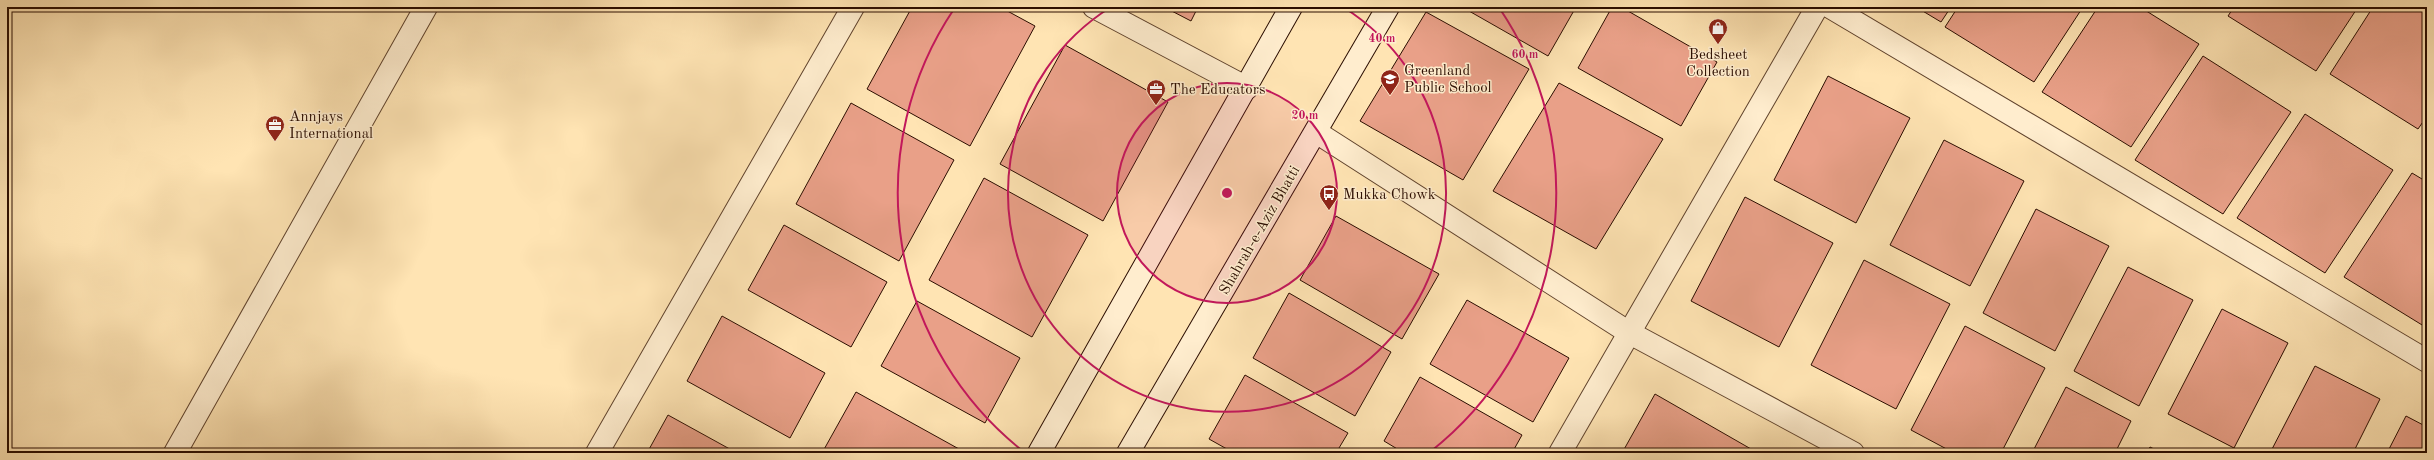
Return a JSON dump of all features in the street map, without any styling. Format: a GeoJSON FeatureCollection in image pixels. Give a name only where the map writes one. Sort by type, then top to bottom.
{"type":"FeatureCollection","features":[{"type":"Feature","properties":{"kind":"street"},"geometry":{"type":"LineString","coordinates":[[175,453],[426,7]]}},
{"type":"Feature","properties":{"kind":"street"},"geometry":{"type":"LineString","coordinates":[[597,453],[853,7]]}},
{"type":"Feature","properties":{"kind":"street"},"geometry":{"type":"LineString","coordinates":[[1094,7],[1247,88]]}},
{"type":"Feature","properties":{"kind":"street"},"geometry":{"type":"LineString","coordinates":[[1039,453],[1247,88],[1291,7]]}},
{"type":"Feature","properties":{"kind":"street","name":"Shahrah-e-Aziz Bhatti"},"geometry":{"type":"LineString","coordinates":[[1128,453],[1388,7]]}},
{"type":"Feature","properties":{"kind":"street"},"geometry":{"type":"LineString","coordinates":[[1560,453],[1628,332],[1817,7]]}},
{"type":"Feature","properties":{"kind":"street"},"geometry":{"type":"LineString","coordinates":[[1830,7],[2427,361]]}},
{"type":"Feature","properties":{"kind":"street"},"geometry":{"type":"LineString","coordinates":[[1316,132],[1628,332],[1853,453]]}},
{"type":"Feature","properties":{"kind":"building"},"geometry":{"type":"Polygon","coordinates":[[[912,7],[1000,7],[1035,26],[970,146],[867,89],[912,7]]]}},
{"type":"Feature","properties":{"kind":"building"},"geometry":{"type":"Polygon","coordinates":[[[1164,7],[1198,7],[1191,21],[1164,7]]]}},
{"type":"Feature","properties":{"kind":"building"},"geometry":{"type":"Polygon","coordinates":[[[1462,7],[1576,7],[1548,56],[1462,7]]]}},
{"type":"Feature","properties":{"kind":"building"},"geometry":{"type":"Polygon","coordinates":[[[1612,7],[1621,7],[1717,62],[1681,126],[1578,68],[1612,7]]]}},
{"type":"Feature","properties":{"kind":"building"},"geometry":{"type":"Polygon","coordinates":[[[1745,7],[1755,7],[1752,11],[1745,7]]]}},
{"type":"Feature","properties":{"kind":"building"},"geometry":{"type":"Polygon","coordinates":[[[1916,7],[1951,7],[1941,22],[1916,7]]]}},
{"type":"Feature","properties":{"kind":"building"},"geometry":{"type":"Polygon","coordinates":[[[1958,7],[2083,7],[2034,82],[1945,27],[1958,7]]]}},
{"type":"Feature","properties":{"kind":"building"},"geometry":{"type":"Polygon","coordinates":[[[2098,7],[2140,7],[2199,44],[2131,147],[2042,92],[2098,7]]]}},
{"type":"Feature","properties":{"kind":"building"},"geometry":{"type":"Polygon","coordinates":[[[2234,7],[2358,7],[2316,71],[2228,16],[2234,7]]]}},
{"type":"Feature","properties":{"kind":"building"},"geometry":{"type":"Polygon","coordinates":[[[2373,7],[2427,7],[2427,116],[2418,129],[2330,74],[2373,7]]]}},
{"type":"Feature","properties":{"kind":"building"},"geometry":{"type":"Polygon","coordinates":[[[1426,12],[1529,69],[1463,180],[1360,121],[1426,12]]]}},
{"type":"Feature","properties":{"kind":"building"},"geometry":{"type":"Polygon","coordinates":[[[1065,45],[1168,102],[1103,221],[1000,164],[1065,45]]]}},
{"type":"Feature","properties":{"kind":"building"},"geometry":{"type":"Polygon","coordinates":[[[2203,56],[2291,112],[2223,214],[2135,160],[2203,56]]]}},
{"type":"Feature","properties":{"kind":"building"},"geometry":{"type":"Polygon","coordinates":[[[1828,76],[1910,118],[1856,223],[1774,180],[1828,76]]]}},
{"type":"Feature","properties":{"kind":"building"},"geometry":{"type":"Polygon","coordinates":[[[1559,83],[1663,139],[1596,249],[1493,191],[1559,83]]]}},
{"type":"Feature","properties":{"kind":"building"},"geometry":{"type":"Polygon","coordinates":[[[851,103],[954,160],[899,261],[796,204],[851,103]]]}},
{"type":"Feature","properties":{"kind":"building"},"geometry":{"type":"Polygon","coordinates":[[[2305,114],[2393,170],[2325,273],[2237,218],[2305,114]]]}},
{"type":"Feature","properties":{"kind":"building"},"geometry":{"type":"Polygon","coordinates":[[[1944,140],[2024,181],[1970,286],[1890,245],[1944,140]]]}},
{"type":"Feature","properties":{"kind":"building"},"geometry":{"type":"Polygon","coordinates":[[[2412,173],[2427,182],[2427,328],[2344,277],[2412,173]]]}},
{"type":"Feature","properties":{"kind":"building"},"geometry":{"type":"Polygon","coordinates":[[[984,178],[1088,235],[1032,337],[929,280],[984,178]]]}},
{"type":"Feature","properties":{"kind":"building"},"geometry":{"type":"Polygon","coordinates":[[[1745,197],[1833,243],[1779,347],[1691,301],[1745,197]]]}},
{"type":"Feature","properties":{"kind":"building"},"geometry":{"type":"Polygon","coordinates":[[[2036,209],[2109,246],[2055,351],[1983,313],[2036,209]]]}},
{"type":"Feature","properties":{"kind":"building"},"geometry":{"type":"Polygon","coordinates":[[[1336,216],[1439,274],[1402,339],[1300,280],[1336,216]]]}},
{"type":"Feature","properties":{"kind":"building"},"geometry":{"type":"Polygon","coordinates":[[[784,225],[887,282],[851,347],[748,290],[784,225]]]}},
{"type":"Feature","properties":{"kind":"building"},"geometry":{"type":"Polygon","coordinates":[[[1864,260],[1950,304],[1896,409],[1811,365],[1864,260]]]}},
{"type":"Feature","properties":{"kind":"building"},"geometry":{"type":"Polygon","coordinates":[[[2128,267],[2193,300],[2139,406],[2074,371],[2128,267]]]}},
{"type":"Feature","properties":{"kind":"building"},"geometry":{"type":"Polygon","coordinates":[[[1289,293],[1391,352],[1355,416],[1253,358],[1289,293]]]}},
{"type":"Feature","properties":{"kind":"building"},"geometry":{"type":"Polygon","coordinates":[[[1467,300],[1569,358],[1533,422],[1430,364],[1467,300]]]}},
{"type":"Feature","properties":{"kind":"building"},"geometry":{"type":"Polygon","coordinates":[[[917,301],[1020,358],[985,423],[881,366],[917,301]]]}},
{"type":"Feature","properties":{"kind":"building"},"geometry":{"type":"Polygon","coordinates":[[[2222,309],[2288,343],[2234,448],[2168,414],[2222,309]]]}},
{"type":"Feature","properties":{"kind":"building"},"geometry":{"type":"Polygon","coordinates":[[[722,316],[825,373],[790,438],[687,381],[722,316]]]}},
{"type":"Feature","properties":{"kind":"building"},"geometry":{"type":"Polygon","coordinates":[[[1965,326],[2045,368],[2001,453],[1954,453],[1911,430],[1965,326]]]}},
{"type":"Feature","properties":{"kind":"building"},"geometry":{"type":"Polygon","coordinates":[[[2315,366],[2380,399],[2353,453],[2270,453],[2315,366]]]}},
{"type":"Feature","properties":{"kind":"building"},"geometry":{"type":"Polygon","coordinates":[[[1245,375],[1348,433],[1336,453],[1234,453],[1209,439],[1245,375]]]}},
{"type":"Feature","properties":{"kind":"building"},"geometry":{"type":"Polygon","coordinates":[[[1420,377],[1522,435],[1512,453],[1404,453],[1384,441],[1420,377]]]}},
{"type":"Feature","properties":{"kind":"building"},"geometry":{"type":"Polygon","coordinates":[[[2066,387],[2131,421],[2115,453],[2032,453],[2066,387]]]}},
{"type":"Feature","properties":{"kind":"building"},"geometry":{"type":"Polygon","coordinates":[[[856,392],[959,449],[956,453],[822,453],[856,392]]]}},
{"type":"Feature","properties":{"kind":"building"},"geometry":{"type":"Polygon","coordinates":[[[1655,394],[1758,453],[1622,453],[1655,394]]]}},
{"type":"Feature","properties":{"kind":"building"},"geometry":{"type":"Polygon","coordinates":[[[668,415],[737,453],[647,453],[668,415]]]}},
{"type":"Feature","properties":{"kind":"building"},"geometry":{"type":"Polygon","coordinates":[[[2406,416],[2427,427],[2427,453],[2387,453],[2406,416]]]}},
{"type":"Feature","properties":{"kind":"building"},"geometry":{"type":"Polygon","coordinates":[[[2150,447],[2162,453],[2146,453],[2150,447]]]}},
{"type":"Feature","properties":{"kind":"place","name":"Bedsheet Collection"},"geometry":{"type":"Point","coordinates":[1718,45]}},
{"type":"Feature","properties":{"kind":"place","name":"Greenland Public School"},"geometry":{"type":"Point","coordinates":[1390,96]}},
{"type":"Feature","properties":{"kind":"place","name":"The Educators"},"geometry":{"type":"Point","coordinates":[1156,106]}},
{"type":"Feature","properties":{"kind":"place","name":"Annjays International"},"geometry":{"type":"Point","coordinates":[275,142]}},
{"type":"Feature","properties":{"kind":"place","name":"Mukka Chowk"},"geometry":{"type":"Point","coordinates":[1329,211]}}]}
